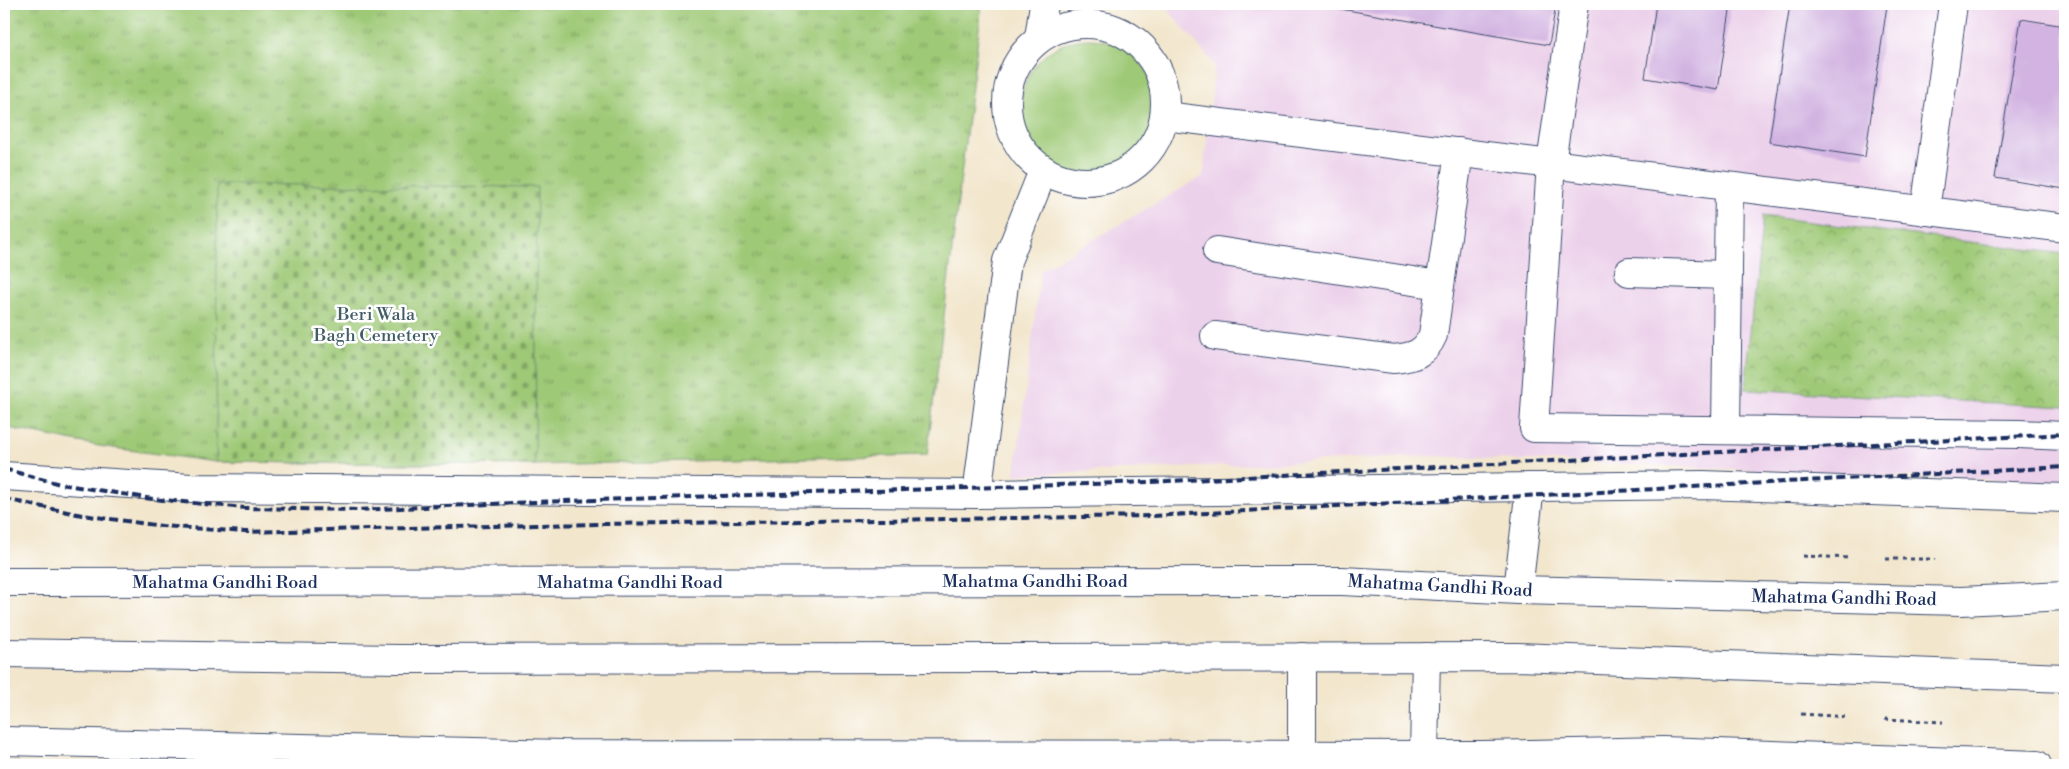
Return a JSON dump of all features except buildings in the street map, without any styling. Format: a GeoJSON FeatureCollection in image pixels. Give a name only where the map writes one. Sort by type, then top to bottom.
{"type":"FeatureCollection","features":[{"type":"Feature","properties":{"kind":"main road"},"geometry":{"type":"LineString","coordinates":[[1039,38],[1044,4]]}},
{"type":"Feature","properties":{"kind":"main road"},"geometry":{"type":"LineString","coordinates":[[1574,4],[1551,163],[1534,428],[2010,433],[2065,436]]}},
{"type":"Feature","properties":{"kind":"main road"},"geometry":{"type":"LineString","coordinates":[[1925,211],[1953,4]]}},
{"type":"Feature","properties":{"kind":"main road"},"geometry":{"type":"LineString","coordinates":[[1098,24],[1121,31],[1151,56],[1164,84],[1165,116],[1153,148],[1134,168],[1103,182],[1074,182],[1042,171],[1022,151],[1008,122],[1007,91],[1019,59],[1039,38],[1066,26],[1098,24]]}},
{"type":"Feature","properties":{"kind":"main road"},"geometry":{"type":"LineString","coordinates":[[1165,116],[2065,228]]}},
{"type":"Feature","properties":{"kind":"main road"},"geometry":{"type":"LineString","coordinates":[[1215,336],[1394,359],[1412,357],[1422,352],[1433,335],[1438,285],[1459,152]]}},
{"type":"Feature","properties":{"kind":"main road"},"geometry":{"type":"LineString","coordinates":[[978,494],[1007,261],[1042,171]]}},
{"type":"Feature","properties":{"kind":"main road"},"geometry":{"type":"LineString","coordinates":[[1726,429],[1730,187]]}},
{"type":"Feature","properties":{"kind":"main road"},"geometry":{"type":"LineString","coordinates":[[1217,251],[1438,285]]}},
{"type":"Feature","properties":{"kind":"main road"},"geometry":{"type":"LineString","coordinates":[[1629,272],[1728,275]]}},
{"type":"Feature","properties":{"kind":"main road"},"geometry":{"type":"LineString","coordinates":[[4,476],[191,488],[978,494],[1703,485],[2065,498]]}},
{"type":"Feature","properties":{"kind":"main road"},"geometry":{"type":"LineString","coordinates":[[1518,590],[1530,487]]}},
{"type":"Feature","properties":{"kind":"main road","name":"Mahatma Gandhi Road"},"geometry":{"type":"LineString","coordinates":[[4,582],[1342,581],[1518,590],[1961,601],[2065,596]]}},
{"type":"Feature","properties":{"kind":"main road"},"geometry":{"type":"LineString","coordinates":[[4,653],[399,659],[1517,657],[2065,678]]}},
{"type":"Feature","properties":{"kind":"main road"},"geometry":{"type":"LineString","coordinates":[[1302,657],[1302,755]]}},
{"type":"Feature","properties":{"kind":"main road"},"geometry":{"type":"LineString","coordinates":[[1424,755],[1426,657]]}},
{"type":"Feature","properties":{"kind":"main road"},"geometry":{"type":"LineString","coordinates":[[4,741],[562,754],[1424,755],[1483,760],[1663,750],[2037,765]]}},
{"type":"Feature","properties":{"kind":"path"},"geometry":{"type":"LineString","coordinates":[[1804,556],[1851,558]]}},
{"type":"Feature","properties":{"kind":"path"},"geometry":{"type":"LineString","coordinates":[[1886,559],[1935,559]]}},
{"type":"Feature","properties":{"kind":"path"},"geometry":{"type":"LineString","coordinates":[[1801,714],[1846,717]]}},
{"type":"Feature","properties":{"kind":"path"},"geometry":{"type":"LineString","coordinates":[[1885,719],[1943,722]]}},
{"type":"Feature","properties":{"kind":"shaded area"},"geometry":{"type":"Polygon","coordinates":[[[1163,4],[2065,4],[2065,483],[1431,456],[1015,475],[1041,270],[1203,176],[1215,65],[1163,4]]]}},
{"type":"Feature","properties":{"kind":"green space"},"geometry":{"type":"Polygon","coordinates":[[[4,4],[982,4],[927,455],[535,465],[216,462],[99,446],[4,427],[4,4]]]}},
{"type":"Feature","properties":{"kind":"green space"},"geometry":{"type":"Polygon","coordinates":[[[1089,39],[1115,44],[1127,50],[1137,59],[1146,69],[1152,81],[1157,107],[1152,133],[1146,145],[1137,155],[1127,164],[1115,170],[1089,175],[1063,170],[1051,164],[1041,155],[1032,145],[1026,133],[1021,107],[1026,81],[1032,69],[1041,59],[1051,50],[1063,44],[1089,39]]]}},
{"type":"Feature","properties":{"kind":"green space","name":"Beri Wala Bagh Cemetery"},"geometry":{"type":"Polygon","coordinates":[[[217,184],[537,187],[535,465],[216,462],[217,184]]]}},
{"type":"Feature","properties":{"kind":"green space"},"geometry":{"type":"Polygon","coordinates":[[[1763,216],[2065,254],[2065,407],[1745,389],[1763,216]]]}},
{"type":"Feature","properties":{"kind":"railway"},"geometry":{"type":"LineString","coordinates":[[4,469],[60,484],[153,499],[245,508],[357,510],[535,502],[1150,482],[2065,434]]}},
{"type":"Feature","properties":{"kind":"railway"},"geometry":{"type":"LineString","coordinates":[[4,499],[82,515],[162,526],[245,532],[535,525],[1152,516],[2065,467]]}}]}
